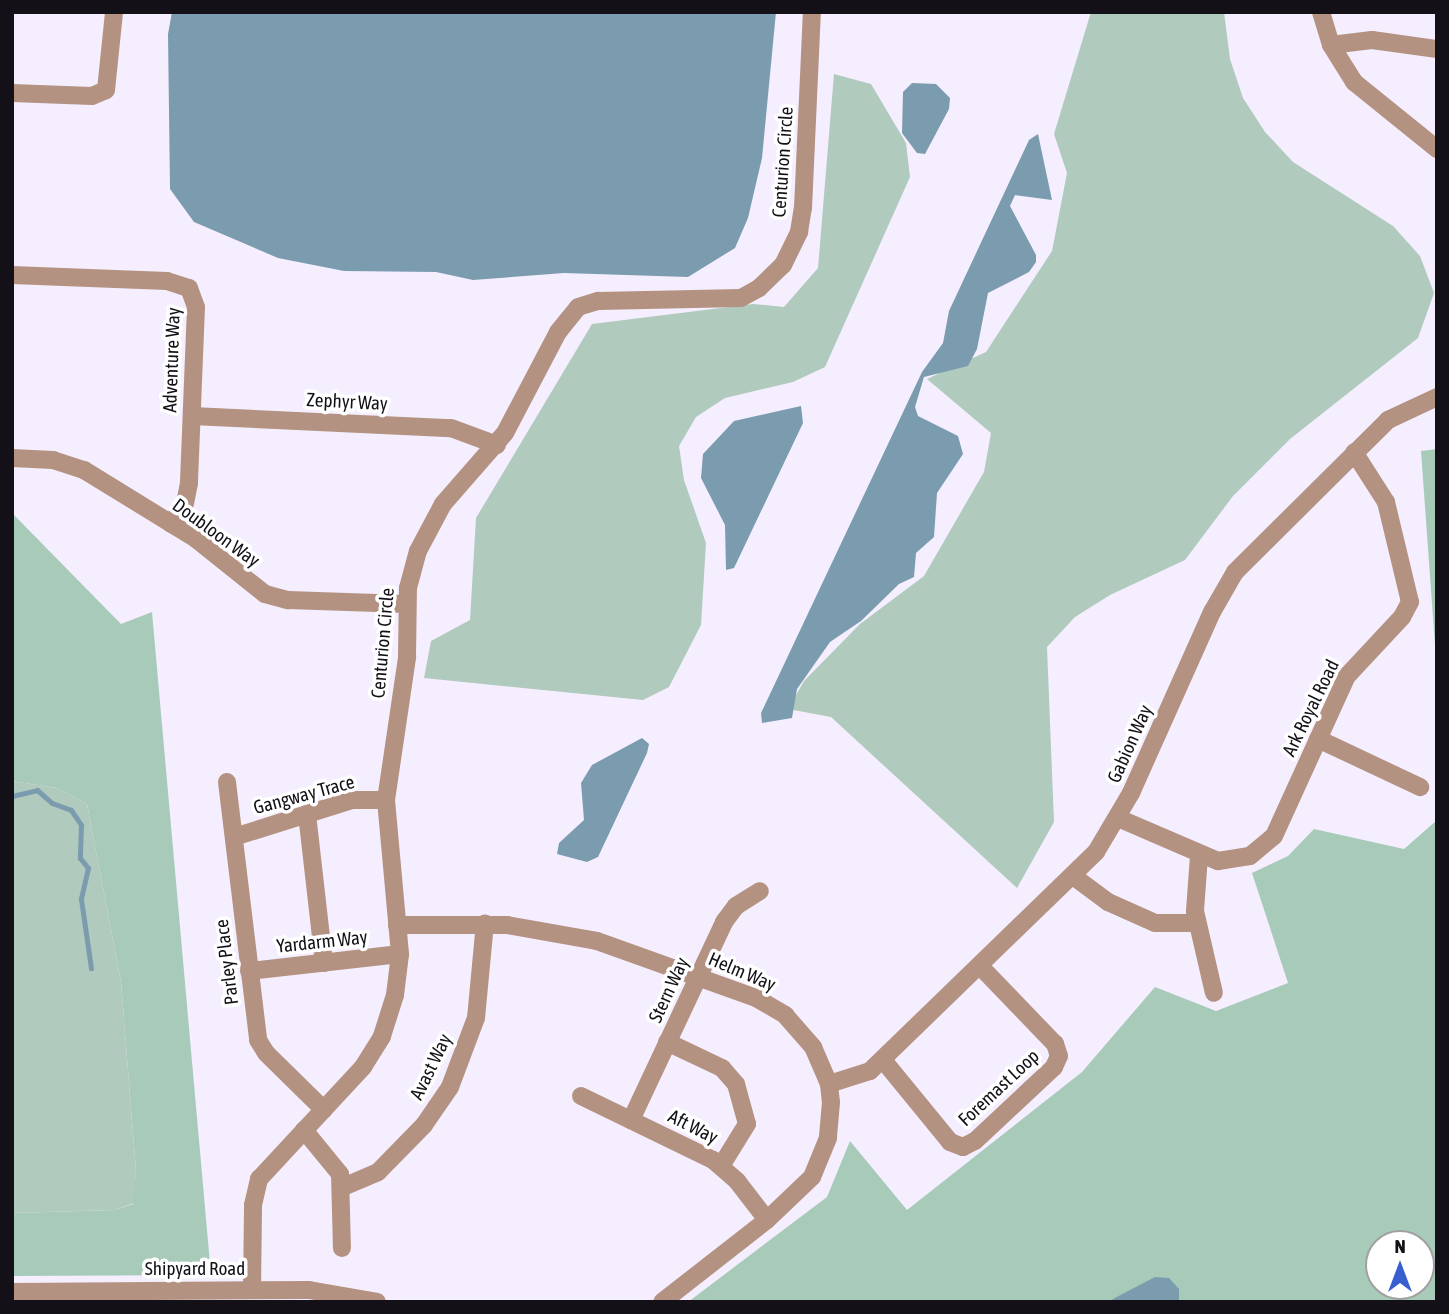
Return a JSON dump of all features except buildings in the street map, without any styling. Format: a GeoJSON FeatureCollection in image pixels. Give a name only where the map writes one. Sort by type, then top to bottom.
{"type":"FeatureCollection","features":[{"type":"Feature","properties":{"kind":"street"},"geometry":{"type":"LineString","coordinates":[[12,93],[92,96],[106,90],[114,12]]}},
{"type":"Feature","properties":{"kind":"street","name":"Centurion Circle"},"geometry":{"type":"LineString","coordinates":[[253,1290],[255,1191],[267,1167],[363,1067],[382,1036],[395,995],[400,954],[386,800],[407,657],[406,604],[411,571],[430,525],[457,486],[497,445],[558,332],[578,307],[598,301],[741,298],[759,288],[783,265],[799,232],[803,208],[812,12]]}},
{"type":"Feature","properties":{"kind":"street"},"geometry":{"type":"LineString","coordinates":[[1321,12],[1331,46],[1369,97],[1437,149]]}},
{"type":"Feature","properties":{"kind":"street"},"geometry":{"type":"LineString","coordinates":[[1331,46],[1372,40],[1437,49]]}},
{"type":"Feature","properties":{"kind":"street","name":"Adventure Way"},"geometry":{"type":"LineString","coordinates":[[12,275],[167,281],[189,288],[196,307],[188,493],[171,524]]}},
{"type":"Feature","properties":{"kind":"street","name":"Gabion Way"},"geometry":{"type":"LineString","coordinates":[[829,1084],[855,1079],[883,1060],[1096,852],[1118,818],[1223,590],[1251,554],[1388,420],[1437,397]]}},
{"type":"Feature","properties":{"kind":"street","name":"Zephyr Way"},"geometry":{"type":"LineString","coordinates":[[192,416],[452,428],[497,445]]}},
{"type":"Feature","properties":{"kind":"street","name":"Ark Royal Road"},"geometry":{"type":"LineString","coordinates":[[1118,818],[1199,856],[1217,861],[1239,859],[1267,844],[1354,664],[1402,617],[1410,602],[1386,502],[1354,452]]}},
{"type":"Feature","properties":{"kind":"street","name":"Doubloon Way"},"geometry":{"type":"LineString","coordinates":[[12,458],[69,463],[171,524],[256,588],[276,598],[406,604]]}},
{"type":"Feature","properties":{"kind":"street"},"geometry":{"type":"LineString","coordinates":[[1318,739],[1420,786]]}},
{"type":"Feature","properties":{"kind":"street","name":"Parley Place"},"geometry":{"type":"LineString","coordinates":[[227,782],[249,971],[261,1046],[324,1110]]}},
{"type":"Feature","properties":{"kind":"street","name":"Gangway Trace"},"geometry":{"type":"LineString","coordinates":[[234,836],[352,800],[386,800]]}},
{"type":"Feature","properties":{"kind":"street"},"geometry":{"type":"LineString","coordinates":[[307,814],[324,963]]}},
{"type":"Feature","properties":{"kind":"street"},"geometry":{"type":"LineString","coordinates":[[1199,856],[1197,923],[1214,993]]}},
{"type":"Feature","properties":{"kind":"street"},"geometry":{"type":"LineString","coordinates":[[1073,876],[1108,902],[1155,923],[1197,923]]}},
{"type":"Feature","properties":{"kind":"street","name":"Stern Way"},"geometry":{"type":"LineString","coordinates":[[631,1120],[729,913],[760,891]]}},
{"type":"Feature","properties":{"kind":"street","name":"Helm Way"},"geometry":{"type":"LineString","coordinates":[[397,925],[485,923],[597,942],[756,998],[785,1015],[813,1047],[829,1084],[831,1120],[822,1157],[798,1194],[662,1302]]}},
{"type":"Feature","properties":{"kind":"street","name":"Avast Way"},"geometry":{"type":"LineString","coordinates":[[343,1187],[378,1172],[424,1125],[450,1087],[476,1017],[485,923]]}},
{"type":"Feature","properties":{"kind":"street","name":"Yardarm Way"},"geometry":{"type":"LineString","coordinates":[[249,971],[400,954]]}},
{"type":"Feature","properties":{"kind":"street","name":"Foremast Loop"},"geometry":{"type":"LineString","coordinates":[[883,1060],[950,1142],[963,1147],[975,1142],[1054,1067],[1059,1056],[1055,1044],[980,966]]}},
{"type":"Feature","properties":{"kind":"street"},"geometry":{"type":"LineString","coordinates":[[667,1042],[722,1068],[736,1084],[747,1124],[721,1166]]}},
{"type":"Feature","properties":{"kind":"street","name":"Aft Way"},"geometry":{"type":"LineString","coordinates":[[580,1096],[721,1166],[767,1220]]}},
{"type":"Feature","properties":{"kind":"street"},"geometry":{"type":"LineString","coordinates":[[304,1130],[334,1162],[343,1187],[342,1248]]}},
{"type":"Feature","properties":{"kind":"street","name":"Shipyard Road"},"geometry":{"type":"LineString","coordinates":[[12,1292],[253,1290],[365,1300]]}},
{"type":"Feature","properties":{"kind":"green space"},"geometry":{"type":"Polygon","coordinates":[[[1091,12],[1224,12],[1230,59],[1243,98],[1265,132],[1293,162],[1393,226],[1420,256],[1434,293],[1418,338],[1290,439],[1233,496],[1185,560],[1110,595],[1075,617],[1047,647],[1054,822],[1017,888],[831,717],[788,709],[804,681],[860,624],[924,576],[984,472],[991,433],[927,379],[986,352],[1052,251],[1067,173],[1054,134],[1091,12]]]}},
{"type":"Feature","properties":{"kind":"green space"},"geometry":{"type":"Polygon","coordinates":[[[834,74],[871,84],[906,143],[910,177],[825,367],[793,382],[725,398],[696,417],[679,446],[684,480],[706,543],[701,625],[669,687],[643,700],[424,678],[431,641],[470,620],[476,518],[592,324],[753,304],[784,307],[818,268],[834,74]]]}},
{"type":"Feature","properties":{"kind":"green space"},"geometry":{"type":"Polygon","coordinates":[[[1437,449],[1437,673],[1421,451],[1437,449]]]}},
{"type":"Feature","properties":{"kind":"green space"},"geometry":{"type":"Polygon","coordinates":[[[12,513],[121,624],[152,612],[211,1275],[12,1276],[12,1213],[115,1210],[133,1204],[136,1171],[121,982],[87,804],[57,788],[12,781],[12,513]]]}},
{"type":"Feature","properties":{"kind":"green space"},"geometry":{"type":"Polygon","coordinates":[[[12,781],[57,788],[87,804],[121,982],[136,1171],[134,1203],[115,1210],[12,1213],[12,781]]]}},
{"type":"Feature","properties":{"kind":"green space"},"geometry":{"type":"Polygon","coordinates":[[[1437,820],[1437,1302],[1179,1302],[1179,1289],[1130,1291],[1107,1302],[688,1302],[827,1197],[850,1141],[907,1210],[1082,1072],[1155,987],[1216,1011],[1288,983],[1252,873],[1288,856],[1314,829],[1404,849],[1437,820]]]}},
{"type":"Feature","properties":{"kind":"water"},"geometry":{"type":"Polygon","coordinates":[[[172,12],[776,12],[762,158],[748,218],[735,248],[688,277],[564,273],[473,280],[436,272],[344,271],[278,258],[194,222],[170,189],[168,34],[172,12]]]}},
{"type":"Feature","properties":{"kind":"water"},"geometry":{"type":"Polygon","coordinates":[[[912,83],[936,84],[950,98],[949,109],[925,154],[917,153],[902,133],[903,92],[912,83]]]}},
{"type":"Feature","properties":{"kind":"water"},"geometry":{"type":"Polygon","coordinates":[[[1038,134],[1052,200],[1015,195],[1010,206],[1036,255],[1036,262],[1029,272],[988,293],[977,349],[968,366],[924,377],[915,407],[918,416],[958,436],[963,454],[937,493],[934,537],[916,553],[914,577],[899,584],[861,621],[830,642],[797,689],[792,718],[762,723],[761,713],[922,372],[943,343],[949,311],[1029,140],[1038,134]]]}},
{"type":"Feature","properties":{"kind":"water"},"geometry":{"type":"Polygon","coordinates":[[[801,406],[803,423],[734,568],[726,570],[725,525],[701,478],[703,454],[734,421],[801,406]]]}},
{"type":"Feature","properties":{"kind":"water"},"geometry":{"type":"Polygon","coordinates":[[[642,738],[649,744],[647,753],[598,857],[587,862],[557,854],[559,843],[584,820],[581,783],[592,765],[642,738]]]}},
{"type":"Feature","properties":{"kind":"water"},"geometry":{"type":"Polygon","coordinates":[[[1155,1277],[1169,1278],[1179,1289],[1179,1302],[1107,1302],[1155,1277]]]}},
{"type":"Feature","properties":{"kind":"waterway"},"geometry":{"type":"LineString","coordinates":[[12,796],[37,790],[52,803],[71,810],[81,825],[80,858],[88,868],[81,899],[91,968]]}}]}
